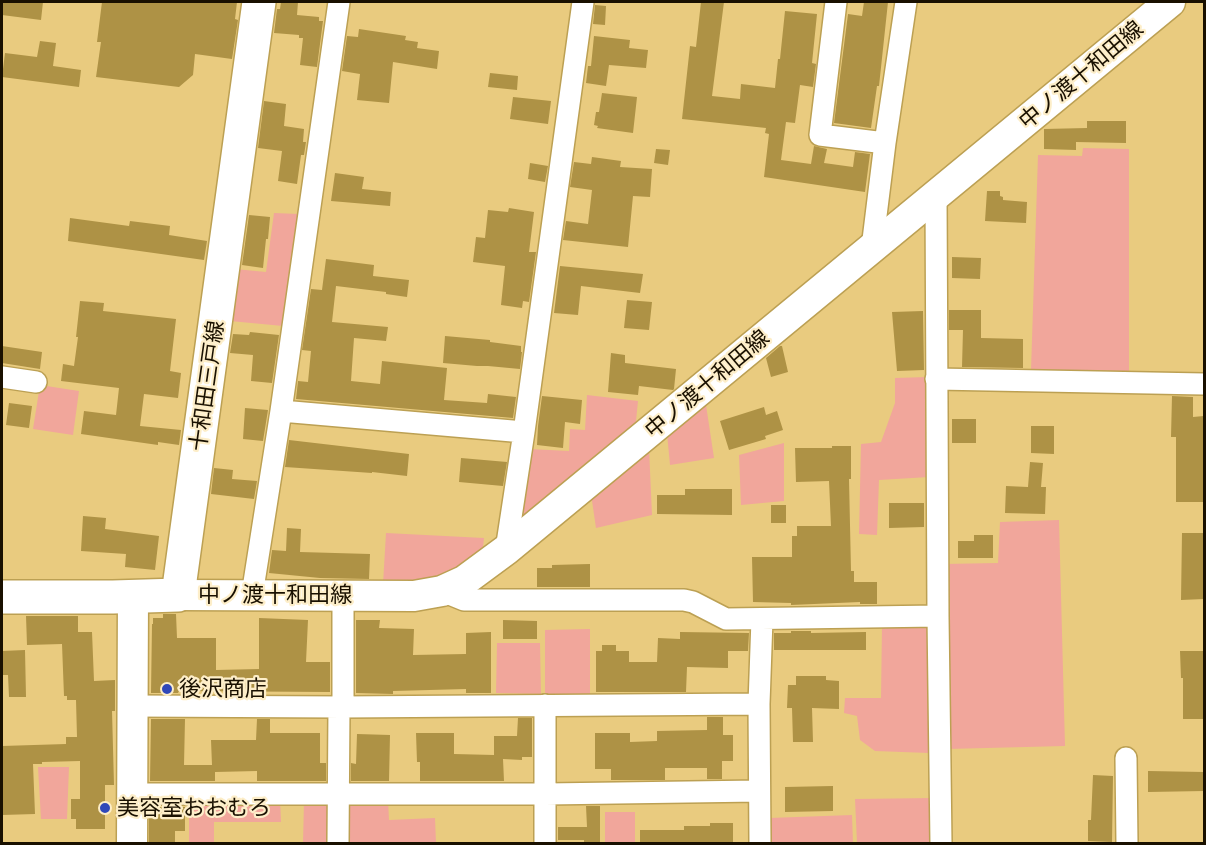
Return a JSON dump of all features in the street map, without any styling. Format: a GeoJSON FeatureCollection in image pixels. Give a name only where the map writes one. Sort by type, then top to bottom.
{"type":"FeatureCollection","features":[{"type":"Feature","properties":{"kind":"main road","name":"十和田三戸線"},"geometry":{"type":"LineString","coordinates":[[178,595],[260,2]]}},
{"type":"Feature","properties":{"kind":"main road","name":"中ノ渡十和田線"},"geometry":{"type":"LineString","coordinates":[[178,595],[414,596],[442,591],[464,581],[506,550],[1170,2]]}},
{"type":"Feature","properties":{"kind":"main road"},"geometry":{"type":"LineString","coordinates":[[2,597],[178,595]]}},
{"type":"Feature","properties":{"kind":"main road"},"geometry":{"type":"LineString","coordinates":[[132,843],[133,596]]}},
{"type":"Feature","properties":{"kind":"street"},"geometry":{"type":"LineString","coordinates":[[252,596],[281,411],[339,2]]}},
{"type":"Feature","properties":{"kind":"street"},"geometry":{"type":"LineString","coordinates":[[506,550],[583,2]]}},
{"type":"Feature","properties":{"kind":"street"},"geometry":{"type":"LineString","coordinates":[[836,2],[820,135],[885,143]]}},
{"type":"Feature","properties":{"kind":"street"},"geometry":{"type":"LineString","coordinates":[[872,248],[906,2]]}},
{"type":"Feature","properties":{"kind":"street"},"geometry":{"type":"LineString","coordinates":[[936,195],[941,843]]}},
{"type":"Feature","properties":{"kind":"street"},"geometry":{"type":"LineString","coordinates":[[2,377],[36,382]]}},
{"type":"Feature","properties":{"kind":"street"},"geometry":{"type":"LineString","coordinates":[[936,379],[1204,384]]}},
{"type":"Feature","properties":{"kind":"street"},"geometry":{"type":"LineString","coordinates":[[281,411],[524,432]]}},
{"type":"Feature","properties":{"kind":"street"},"geometry":{"type":"LineString","coordinates":[[442,591],[464,600],[684,600],[693,602],[726,620],[938,616]]}},
{"type":"Feature","properties":{"kind":"street"},"geometry":{"type":"LineString","coordinates":[[338,843],[343,596]]}},
{"type":"Feature","properties":{"kind":"street"},"geometry":{"type":"LineString","coordinates":[[760,843],[759,704],[762,619]]}},
{"type":"Feature","properties":{"kind":"street"},"geometry":{"type":"LineString","coordinates":[[132,706],[759,704]]}},
{"type":"Feature","properties":{"kind":"street"},"geometry":{"type":"LineString","coordinates":[[545,705],[545,843]]}},
{"type":"Feature","properties":{"kind":"street"},"geometry":{"type":"LineString","coordinates":[[1126,758],[1127,843]]}},
{"type":"Feature","properties":{"kind":"street"},"geometry":{"type":"LineString","coordinates":[[132,794],[546,794],[759,791]]}},
{"type":"Feature","properties":{"kind":"shaded area"},"geometry":{"type":"Polygon","coordinates":[[[1083,148],[1129,149],[1129,373],[1031,370],[1038,155],[1082,156],[1083,148]]]}},
{"type":"Feature","properties":{"kind":"shaded area"},"geometry":{"type":"Polygon","coordinates":[[[274,213],[299,214],[283,326],[230,321],[235,269],[266,272],[274,213]]]}},
{"type":"Feature","properties":{"kind":"shaded area"},"geometry":{"type":"Polygon","coordinates":[[[927,377],[929,477],[879,480],[877,535],[859,534],[861,444],[881,442],[895,403],[895,378],[927,377]]]}},
{"type":"Feature","properties":{"kind":"shaded area"},"geometry":{"type":"Polygon","coordinates":[[[40,385],[79,391],[73,435],[33,429],[40,385]]]}},
{"type":"Feature","properties":{"kind":"shaded area"},"geometry":{"type":"Polygon","coordinates":[[[587,395],[638,401],[635,431],[519,525],[529,449],[569,451],[570,429],[585,430],[587,395]]]}},
{"type":"Feature","properties":{"kind":"shaded area"},"geometry":{"type":"Polygon","coordinates":[[[706,405],[714,458],[670,465],[667,433],[706,405]]]}},
{"type":"Feature","properties":{"kind":"shaded area"},"geometry":{"type":"Polygon","coordinates":[[[784,443],[784,501],[741,505],[739,455],[784,443]]]}},
{"type":"Feature","properties":{"kind":"shaded area"},"geometry":{"type":"Polygon","coordinates":[[[649,448],[652,515],[596,528],[591,494],[649,448]]]}},
{"type":"Feature","properties":{"kind":"shaded area"},"geometry":{"type":"Polygon","coordinates":[[[1059,520],[1065,746],[947,749],[943,564],[998,563],[1000,522],[1059,520]]]}},
{"type":"Feature","properties":{"kind":"shaded area"},"geometry":{"type":"Polygon","coordinates":[[[386,533],[484,538],[482,557],[455,573],[412,583],[383,584],[386,533]]]}},
{"type":"Feature","properties":{"kind":"shaded area"},"geometry":{"type":"Polygon","coordinates":[[[929,624],[929,753],[875,751],[860,740],[857,716],[844,713],[845,698],[881,698],[882,625],[929,624]]]}},
{"type":"Feature","properties":{"kind":"shaded area"},"geometry":{"type":"Polygon","coordinates":[[[590,629],[590,696],[545,696],[545,630],[590,629]]]}},
{"type":"Feature","properties":{"kind":"shaded area"},"geometry":{"type":"Polygon","coordinates":[[[497,643],[540,643],[541,694],[496,693],[497,643]]]}},
{"type":"Feature","properties":{"kind":"shaded area"},"geometry":{"type":"Polygon","coordinates":[[[38,767],[69,767],[67,819],[41,819],[38,767]]]}},
{"type":"Feature","properties":{"kind":"shaded area"},"geometry":{"type":"Polygon","coordinates":[[[280,798],[281,822],[214,822],[214,843],[189,843],[189,800],[280,798]]]}},
{"type":"Feature","properties":{"kind":"shaded area"},"geometry":{"type":"Polygon","coordinates":[[[933,798],[934,843],[857,843],[855,799],[933,798]]]}},
{"type":"Feature","properties":{"kind":"shaded area"},"geometry":{"type":"Polygon","coordinates":[[[345,800],[388,800],[389,820],[435,818],[436,843],[345,843],[345,800]]]}},
{"type":"Feature","properties":{"kind":"shaded area"},"geometry":{"type":"Polygon","coordinates":[[[304,802],[332,802],[331,843],[236,844],[236,842],[303,843],[304,802]]]}},
{"type":"Feature","properties":{"kind":"shaded area"},"geometry":{"type":"Polygon","coordinates":[[[605,812],[635,812],[635,843],[605,843],[605,812]]]}},
{"type":"Feature","properties":{"kind":"shaded area"},"geometry":{"type":"Polygon","coordinates":[[[852,815],[853,843],[770,843],[769,818],[852,815]]]}},
{"type":"Feature","properties":{"kind":"building"},"geometry":{"type":"Polygon","coordinates":[[[2,2],[43,2],[41,20],[2,15],[2,2]]]}},
{"type":"Feature","properties":{"kind":"building"},"geometry":{"type":"Polygon","coordinates":[[[102,2],[237,2],[235,19],[238,20],[232,59],[195,54],[193,75],[179,87],[96,77],[101,42],[97,42],[102,2]]]}},
{"type":"Feature","properties":{"kind":"building"},"geometry":{"type":"Polygon","coordinates":[[[281,2],[298,2],[297,15],[319,17],[319,21],[323,21],[317,67],[300,65],[303,38],[299,38],[299,35],[274,33],[277,9],[280,9],[281,2]]]}},
{"type":"Feature","properties":{"kind":"building"},"geometry":{"type":"Polygon","coordinates":[[[701,2],[724,2],[712,96],[740,99],[741,84],[775,88],[785,11],[817,14],[812,63],[816,64],[813,87],[800,85],[795,123],[786,122],[781,160],[811,164],[814,146],[827,149],[824,163],[853,167],[855,152],[870,154],[865,192],[764,177],[769,134],[765,133],[766,128],[682,119],[690,46],[696,47],[701,2]]]}},
{"type":"Feature","properties":{"kind":"building"},"geometry":{"type":"Polygon","coordinates":[[[864,2],[888,2],[879,86],[877,86],[871,128],[834,123],[848,14],[862,16],[864,2]]]}},
{"type":"Feature","properties":{"kind":"building"},"geometry":{"type":"Polygon","coordinates":[[[595,5],[606,6],[605,25],[593,24],[595,5]]]}},
{"type":"Feature","properties":{"kind":"building"},"geometry":{"type":"Polygon","coordinates":[[[359,29],[406,36],[405,40],[418,42],[417,48],[439,51],[437,69],[393,62],[389,103],[357,100],[360,74],[342,71],[347,36],[358,37],[359,29]]]}},
{"type":"Feature","properties":{"kind":"building"},"geometry":{"type":"Polygon","coordinates":[[[594,36],[630,40],[629,48],[648,50],[646,68],[609,65],[606,86],[586,83],[588,66],[591,66],[594,36]]]}},
{"type":"Feature","properties":{"kind":"building"},"geometry":{"type":"Polygon","coordinates":[[[40,41],[56,43],[53,66],[81,70],[79,87],[2,77],[5,53],[37,57],[40,41]]]}},
{"type":"Feature","properties":{"kind":"building"},"geometry":{"type":"Polygon","coordinates":[[[490,73],[518,76],[517,90],[488,87],[490,73]]]}},
{"type":"Feature","properties":{"kind":"building"},"geometry":{"type":"Polygon","coordinates":[[[602,93],[637,97],[633,133],[597,128],[598,126],[594,125],[602,93]]]}},
{"type":"Feature","properties":{"kind":"building"},"geometry":{"type":"Polygon","coordinates":[[[513,97],[551,101],[548,124],[510,119],[513,97]]]}},
{"type":"Feature","properties":{"kind":"building"},"geometry":{"type":"Polygon","coordinates":[[[264,101],[286,104],[284,126],[304,129],[303,142],[306,142],[304,155],[301,155],[297,184],[278,181],[282,151],[258,148],[264,101]]]}},
{"type":"Feature","properties":{"kind":"building"},"geometry":{"type":"Polygon","coordinates":[[[1087,121],[1126,121],[1126,143],[1076,142],[1076,150],[1044,149],[1044,129],[1087,128],[1087,121]]]}},
{"type":"Feature","properties":{"kind":"building"},"geometry":{"type":"Polygon","coordinates":[[[656,149],[670,150],[668,165],[654,163],[656,149]]]}},
{"type":"Feature","properties":{"kind":"building"},"geometry":{"type":"Polygon","coordinates":[[[592,157],[621,161],[620,167],[652,169],[650,197],[633,196],[628,247],[563,240],[566,221],[588,224],[592,190],[570,187],[574,162],[591,164],[592,157]]]}},
{"type":"Feature","properties":{"kind":"building"},"geometry":{"type":"Polygon","coordinates":[[[530,163],[548,166],[545,182],[528,179],[530,163]]]}},
{"type":"Feature","properties":{"kind":"building"},"geometry":{"type":"Polygon","coordinates":[[[335,173],[364,177],[362,189],[391,192],[390,206],[331,201],[335,173]]]}},
{"type":"Feature","properties":{"kind":"building"},"geometry":{"type":"Polygon","coordinates":[[[987,191],[1000,191],[1003,200],[1027,202],[1026,223],[985,221],[987,191]]]}},
{"type":"Feature","properties":{"kind":"building"},"geometry":{"type":"Polygon","coordinates":[[[509,208],[534,212],[529,252],[536,252],[529,302],[523,301],[522,308],[501,305],[505,266],[473,262],[476,237],[485,238],[488,210],[508,212],[509,208]]]}},
{"type":"Feature","properties":{"kind":"building"},"geometry":{"type":"Polygon","coordinates":[[[249,215],[270,217],[263,268],[242,265],[249,215]]]}},
{"type":"Feature","properties":{"kind":"building"},"geometry":{"type":"Polygon","coordinates":[[[70,218],[129,226],[130,221],[170,226],[169,235],[207,241],[204,260],[68,241],[70,218]]]}},
{"type":"Feature","properties":{"kind":"building"},"geometry":{"type":"Polygon","coordinates":[[[952,257],[981,258],[980,279],[952,278],[952,257]]]}},
{"type":"Feature","properties":{"kind":"building"},"geometry":{"type":"Polygon","coordinates":[[[326,259],[374,265],[373,276],[409,280],[407,297],[336,286],[332,322],[388,327],[386,341],[354,338],[351,381],[380,384],[382,361],[447,368],[444,400],[487,403],[488,394],[516,397],[513,418],[296,399],[298,381],[308,382],[311,351],[302,350],[311,289],[322,290],[326,259]]]}},
{"type":"Feature","properties":{"kind":"building"},"geometry":{"type":"Polygon","coordinates":[[[560,266],[643,274],[640,293],[581,286],[578,315],[554,313],[560,266]]]}},
{"type":"Feature","properties":{"kind":"building"},"geometry":{"type":"Polygon","coordinates":[[[627,300],[652,302],[649,330],[624,328],[627,300]]]}},
{"type":"Feature","properties":{"kind":"building"},"geometry":{"type":"Polygon","coordinates":[[[80,301],[104,303],[103,311],[176,319],[170,371],[181,373],[178,398],[144,394],[140,426],[181,430],[179,445],[158,442],[158,445],[81,434],[84,411],[116,415],[119,388],[61,381],[63,364],[74,366],[80,301]]]}},
{"type":"Feature","properties":{"kind":"building"},"geometry":{"type":"Polygon","coordinates":[[[949,310],[981,310],[981,338],[1023,339],[1023,368],[962,367],[963,330],[949,330],[949,310]]]}},
{"type":"Feature","properties":{"kind":"building"},"geometry":{"type":"Polygon","coordinates":[[[923,311],[924,370],[897,371],[892,312],[923,311]]]}},
{"type":"Feature","properties":{"kind":"building"},"geometry":{"type":"Polygon","coordinates":[[[250,332],[279,335],[272,383],[251,381],[253,355],[230,353],[233,334],[249,335],[250,332]]]}},
{"type":"Feature","properties":{"kind":"building"},"geometry":{"type":"Polygon","coordinates":[[[445,336],[490,340],[490,342],[521,346],[520,369],[443,363],[445,336]]]}},
{"type":"Feature","properties":{"kind":"building"},"geometry":{"type":"Polygon","coordinates":[[[2,346],[42,352],[40,369],[2,363],[2,346]]]}},
{"type":"Feature","properties":{"kind":"building"},"geometry":{"type":"Polygon","coordinates":[[[782,346],[788,372],[771,377],[766,358],[782,346]]]}},
{"type":"Feature","properties":{"kind":"building"},"geometry":{"type":"Polygon","coordinates":[[[611,353],[625,355],[625,363],[676,369],[674,389],[639,386],[638,395],[608,392],[611,353]]]}},
{"type":"Feature","properties":{"kind":"building"},"geometry":{"type":"Polygon","coordinates":[[[542,396],[582,400],[580,424],[565,422],[563,448],[537,445],[542,396]]]}},
{"type":"Feature","properties":{"kind":"building"},"geometry":{"type":"Polygon","coordinates":[[[1172,396],[1193,397],[1193,417],[1204,416],[1204,502],[1176,502],[1176,437],[1171,437],[1172,396]]]}},
{"type":"Feature","properties":{"kind":"building"},"geometry":{"type":"Polygon","coordinates":[[[9,403],[32,406],[29,428],[6,425],[9,403]]]}},
{"type":"Feature","properties":{"kind":"building"},"geometry":{"type":"Polygon","coordinates":[[[764,407],[766,415],[777,411],[783,430],[765,436],[766,439],[729,450],[720,421],[764,407]]]}},
{"type":"Feature","properties":{"kind":"building"},"geometry":{"type":"Polygon","coordinates":[[[245,408],[268,410],[263,441],[243,439],[245,408]]]}},
{"type":"Feature","properties":{"kind":"building"},"geometry":{"type":"Polygon","coordinates":[[[952,419],[976,419],[976,443],[952,443],[952,419]]]}},
{"type":"Feature","properties":{"kind":"building"},"geometry":{"type":"Polygon","coordinates":[[[1031,426],[1054,426],[1054,454],[1031,453],[1031,426]]]}},
{"type":"Feature","properties":{"kind":"building"},"geometry":{"type":"Polygon","coordinates":[[[289,440],[409,454],[407,476],[285,467],[289,440]]]}},
{"type":"Feature","properties":{"kind":"building"},"geometry":{"type":"Polygon","coordinates":[[[832,446],[851,446],[851,479],[849,479],[851,571],[854,571],[854,582],[877,582],[877,604],[860,604],[860,602],[791,605],[791,603],[753,602],[752,557],[792,557],[792,536],[797,536],[797,526],[831,526],[829,481],[796,482],[795,448],[832,448],[832,446]]]}},
{"type":"Feature","properties":{"kind":"building"},"geometry":{"type":"Polygon","coordinates":[[[461,458],[507,462],[503,486],[459,482],[461,458]]]}},
{"type":"Feature","properties":{"kind":"building"},"geometry":{"type":"Polygon","coordinates":[[[1030,462],[1043,463],[1041,487],[1046,487],[1045,514],[1005,513],[1006,486],[1028,487],[1030,462]]]}},
{"type":"Feature","properties":{"kind":"building"},"geometry":{"type":"Polygon","coordinates":[[[214,468],[233,470],[232,479],[257,481],[254,499],[211,494],[214,468]]]}},
{"type":"Feature","properties":{"kind":"building"},"geometry":{"type":"Polygon","coordinates":[[[685,489],[732,489],[732,515],[657,514],[657,495],[685,495],[685,489]]]}},
{"type":"Feature","properties":{"kind":"building"},"geometry":{"type":"Polygon","coordinates":[[[889,503],[924,503],[924,527],[889,528],[889,503]]]}},
{"type":"Feature","properties":{"kind":"building"},"geometry":{"type":"Polygon","coordinates":[[[771,505],[786,505],[786,523],[771,523],[771,505]]]}},
{"type":"Feature","properties":{"kind":"building"},"geometry":{"type":"Polygon","coordinates":[[[83,516],[106,518],[105,529],[159,536],[155,570],[125,567],[126,554],[81,551],[83,516]]]}},
{"type":"Feature","properties":{"kind":"building"},"geometry":{"type":"Polygon","coordinates":[[[287,528],[301,529],[300,552],[370,554],[369,579],[320,578],[269,573],[272,550],[286,551],[287,528]]]}},
{"type":"Feature","properties":{"kind":"building"},"geometry":{"type":"Polygon","coordinates":[[[1182,533],[1204,533],[1204,599],[1181,600],[1182,533]]]}},
{"type":"Feature","properties":{"kind":"building"},"geometry":{"type":"Polygon","coordinates":[[[974,535],[993,535],[993,558],[958,558],[958,541],[974,541],[974,535]]]}},
{"type":"Feature","properties":{"kind":"building"},"geometry":{"type":"Polygon","coordinates":[[[590,564],[590,587],[537,587],[537,568],[552,568],[552,565],[590,564]]]}},
{"type":"Feature","properties":{"kind":"building"},"geometry":{"type":"Polygon","coordinates":[[[163,614],[176,614],[177,638],[216,638],[216,670],[259,669],[259,618],[308,620],[306,662],[330,662],[330,692],[179,691],[178,693],[151,693],[152,624],[153,618],[163,618],[163,614]]]}},
{"type":"Feature","properties":{"kind":"building"},"geometry":{"type":"Polygon","coordinates":[[[26,616],[78,616],[78,632],[92,632],[94,681],[115,680],[115,711],[112,711],[114,785],[105,785],[105,829],[76,829],[76,819],[71,819],[71,799],[80,799],[80,761],[33,764],[35,814],[2,815],[2,746],[66,744],[66,737],[77,737],[76,700],[67,700],[67,696],[64,696],[62,644],[27,645],[26,616]]]}},
{"type":"Feature","properties":{"kind":"building"},"geometry":{"type":"Polygon","coordinates":[[[356,620],[380,620],[379,628],[414,629],[413,655],[466,654],[466,633],[491,632],[491,693],[466,693],[466,689],[393,691],[393,694],[356,693],[356,620]]]}},
{"type":"Feature","properties":{"kind":"building"},"geometry":{"type":"Polygon","coordinates":[[[503,620],[537,621],[537,639],[503,639],[503,620]]]}},
{"type":"Feature","properties":{"kind":"building"},"geometry":{"type":"Polygon","coordinates":[[[791,631],[866,632],[866,650],[774,650],[774,633],[791,633],[791,631]]]}},
{"type":"Feature","properties":{"kind":"building"},"geometry":{"type":"Polygon","coordinates":[[[680,632],[749,633],[748,651],[728,651],[728,668],[687,667],[686,692],[596,692],[596,651],[602,651],[602,645],[616,645],[616,651],[629,651],[629,662],[657,662],[658,638],[680,639],[680,632]]]}},
{"type":"Feature","properties":{"kind":"building"},"geometry":{"type":"Polygon","coordinates":[[[25,650],[26,697],[9,697],[8,675],[2,675],[2,651],[25,650]]]}},
{"type":"Feature","properties":{"kind":"building"},"geometry":{"type":"Polygon","coordinates":[[[1180,651],[1204,651],[1204,719],[1183,719],[1183,678],[1181,678],[1180,651]]]}},
{"type":"Feature","properties":{"kind":"building"},"geometry":{"type":"Polygon","coordinates":[[[796,676],[826,676],[826,680],[839,681],[839,709],[812,708],[813,742],[793,742],[792,708],[787,708],[788,685],[796,685],[796,676]]]}},
{"type":"Feature","properties":{"kind":"building"},"geometry":{"type":"Polygon","coordinates":[[[707,717],[723,717],[723,735],[733,735],[733,761],[722,761],[722,779],[707,779],[707,768],[665,768],[665,780],[611,780],[611,769],[595,769],[595,733],[630,733],[630,742],[657,741],[657,731],[707,730],[707,717]]]}},
{"type":"Feature","properties":{"kind":"building"},"geometry":{"type":"Polygon","coordinates":[[[518,718],[532,718],[532,757],[522,757],[522,760],[503,759],[504,781],[420,781],[416,733],[454,733],[454,754],[494,755],[494,736],[517,736],[518,718]]]}},
{"type":"Feature","properties":{"kind":"building"},"geometry":{"type":"Polygon","coordinates":[[[151,719],[185,719],[184,765],[212,765],[211,740],[256,740],[257,719],[270,719],[270,733],[320,733],[320,763],[326,763],[326,781],[257,781],[257,771],[215,772],[215,781],[150,781],[151,719]]]}},
{"type":"Feature","properties":{"kind":"building"},"geometry":{"type":"Polygon","coordinates":[[[357,734],[390,735],[389,781],[351,781],[351,763],[356,764],[357,734]]]}},
{"type":"Feature","properties":{"kind":"building"},"geometry":{"type":"Polygon","coordinates":[[[1148,771],[1204,772],[1204,791],[1148,792],[1148,771]]]}},
{"type":"Feature","properties":{"kind":"building"},"geometry":{"type":"Polygon","coordinates":[[[1093,775],[1113,776],[1112,842],[1088,841],[1093,775]]]}},
{"type":"Feature","properties":{"kind":"building"},"geometry":{"type":"Polygon","coordinates":[[[833,786],[833,811],[785,812],[785,787],[833,786]]]}},
{"type":"Feature","properties":{"kind":"building"},"geometry":{"type":"Polygon","coordinates":[[[586,806],[600,806],[600,843],[584,843],[584,840],[558,840],[558,827],[587,827],[586,806]]]}},
{"type":"Feature","properties":{"kind":"building"},"geometry":{"type":"Polygon","coordinates":[[[149,807],[185,807],[185,831],[175,831],[175,843],[149,843],[149,807]]]}},
{"type":"Feature","properties":{"kind":"building"},"geometry":{"type":"Polygon","coordinates":[[[710,823],[733,823],[733,843],[640,843],[640,830],[684,830],[684,826],[710,826],[710,823]]]}},
{"type":"Feature","properties":{"kind":"place","name":"後沢商店"},"geometry":{"type":"Point","coordinates":[167,689]}},
{"type":"Feature","properties":{"kind":"place","name":"美容室おおむろ"},"geometry":{"type":"Point","coordinates":[105,808]}}]}
